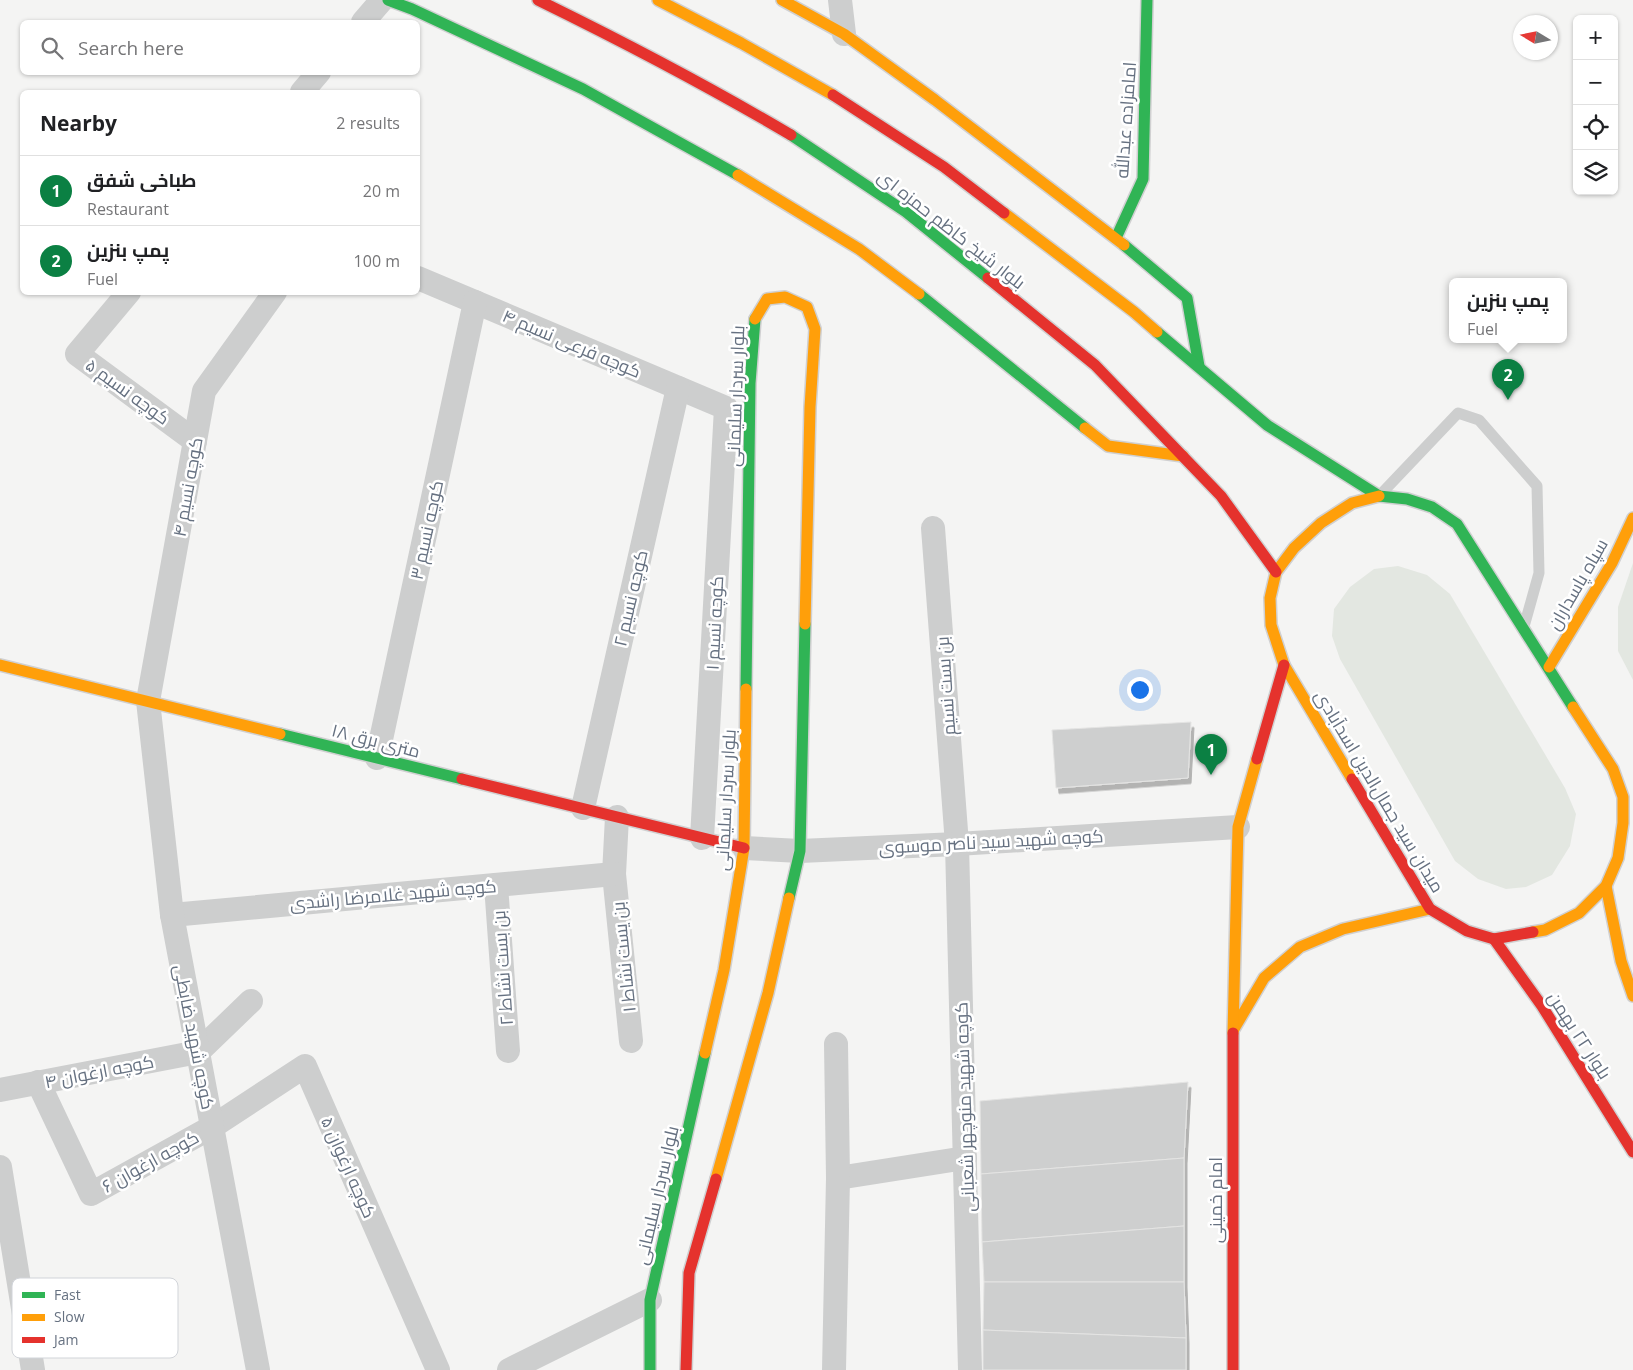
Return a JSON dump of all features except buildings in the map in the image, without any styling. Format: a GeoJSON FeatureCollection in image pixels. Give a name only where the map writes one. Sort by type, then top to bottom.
{"type":"FeatureCollection","features":[{"type":"Feature","properties":{"kind":"main road"},"geometry":{"type":"LineString","coordinates":[[388,0],[583,89],[721,164],[859,249],[952,320],[1108,446],[1182,456]]}},
{"type":"Feature","properties":{"kind":"main road","name":"بلوار شیخ کاظم حمزه ای"},"geometry":{"type":"LineString","coordinates":[[538,0],[620,40],[712,89],[802,141],[906,212],[1096,365],[1221,496],[1276,572]]}},
{"type":"Feature","properties":{"kind":"main road"},"geometry":{"type":"LineString","coordinates":[[658,0],[741,42],[842,100],[944,167],[1134,312],[1200,366],[1267,425],[1379,496]]}},
{"type":"Feature","properties":{"kind":"main road"},"geometry":{"type":"LineString","coordinates":[[782,0],[844,34],[935,100],[1116,238],[1187,298],[1200,366]]}},
{"type":"Feature","properties":{"kind":"main road","name":"امامزاده عبدالله"},"geometry":{"type":"LineString","coordinates":[[1116,238],[1143,179],[1147,0]]}},
{"type":"Feature","properties":{"kind":"main road","name":"بلوار سردار سلیمانی"},"geometry":{"type":"LineString","coordinates":[[650,1370],[650,1300],[724,970],[744,848],[750,383],[755,318],[767,299],[785,297],[807,307],[815,329],[810,407],[800,851],[768,993],[689,1273],[686,1370]]}},
{"type":"Feature","properties":{"kind":"main road","name":"میدان سید جمال‌الدین اسدآبادی"},"geometry":{"type":"LineString","coordinates":[[1379,496],[1407,499],[1432,507],[1456,524],[1549,666],[1613,769],[1623,797],[1628,825],[1618,858],[1606,886],[1579,913],[1545,930],[1494,939],[1467,931],[1430,909],[1284,665],[1271,625],[1270,598],[1276,572],[1294,548],[1321,523],[1352,503],[1379,496]]}},
{"type":"Feature","properties":{"kind":"main road","name":"سپاه پاسداران"},"geometry":{"type":"LineString","coordinates":[[1549,666],[1612,562],[1633,518]]}},
{"type":"Feature","properties":{"kind":"main road","name":"۱۸ متری برق"},"geometry":{"type":"LineString","coordinates":[[0,665],[744,848]]}},
{"type":"Feature","properties":{"kind":"main road","name":"امام خمینی"},"geometry":{"type":"LineString","coordinates":[[1233,1370],[1233,1030],[1238,827],[1284,665]]}},
{"type":"Feature","properties":{"kind":"main road"},"geometry":{"type":"LineString","coordinates":[[1606,886],[1621,961],[1633,996]]}},
{"type":"Feature","properties":{"kind":"main road"},"geometry":{"type":"LineString","coordinates":[[1233,1030],[1264,978],[1300,947],[1342,929],[1430,909]]}},
{"type":"Feature","properties":{"kind":"main road","name":"بلوار ۲۲ بهمن"},"geometry":{"type":"LineString","coordinates":[[1494,939],[1542,1006],[1633,1152]]}},
{"type":"Feature","properties":{"kind":"street"},"geometry":{"type":"LineString","coordinates":[[364,20],[382,0]]}},
{"type":"Feature","properties":{"kind":"street"},"geometry":{"type":"LineString","coordinates":[[840,0],[844,34]]}},
{"type":"Feature","properties":{"kind":"street"},"geometry":{"type":"LineString","coordinates":[[304,90],[316,75]]}},
{"type":"Feature","properties":{"kind":"street","name":"کوچه فرعی نسیم ۴"},"geometry":{"type":"LineString","coordinates":[[420,279],[726,408]]}},
{"type":"Feature","properties":{"kind":"street","name":"کوچه نسیم ۵"},"geometry":{"type":"LineString","coordinates":[[126,295],[77,354],[195,440]]}},
{"type":"Feature","properties":{"kind":"street","name":"کوچه نسیم ۴"},"geometry":{"type":"LineString","coordinates":[[148,702],[204,391],[273,295]]}},
{"type":"Feature","properties":{"kind":"street","name":"کوچه نسیم ۳"},"geometry":{"type":"LineString","coordinates":[[377,758],[475,302]]}},
{"type":"Feature","properties":{"kind":"street","name":"کوچه نسیم ۲"},"geometry":{"type":"LineString","coordinates":[[583,808],[678,388]]}},
{"type":"Feature","properties":{"kind":"street","name":"کوچه نسیم ۱"},"geometry":{"type":"LineString","coordinates":[[702,838],[726,408]]}},
{"type":"Feature","properties":{"kind":"street","name":"بن بست نسیم"},"geometry":{"type":"LineString","coordinates":[[933,528],[957,844]]}},
{"type":"Feature","properties":{"kind":"street","name":"کوچه شهید ضابطی"},"geometry":{"type":"LineString","coordinates":[[148,702],[172,915],[258,1370]]}},
{"type":"Feature","properties":{"kind":"street","name":"بن یست نشاط ۱"},"geometry":{"type":"LineString","coordinates":[[617,817],[614,874],[631,1041]]}},
{"type":"Feature","properties":{"kind":"street","name":"کوچه شهید سید ناصر موسوی"},"geometry":{"type":"LineString","coordinates":[[744,848],[800,851],[957,844],[1238,827]]}},
{"type":"Feature","properties":{"kind":"street","name":"کوچه شهید منوچهر شعبانی"},"geometry":{"type":"LineString","coordinates":[[957,844],[970,1370]]}},
{"type":"Feature","properties":{"kind":"street","name":"کوچه شهید غلامرضا راشدی"},"geometry":{"type":"LineString","coordinates":[[172,915],[614,874]]}},
{"type":"Feature","properties":{"kind":"street","name":"بن بست نشاط ۲"},"geometry":{"type":"LineString","coordinates":[[496,885],[508,1051]]}},
{"type":"Feature","properties":{"kind":"street"},"geometry":{"type":"LineString","coordinates":[[198,1052],[251,1001]]}},
{"type":"Feature","properties":{"kind":"street"},"geometry":{"type":"LineString","coordinates":[[834,1370],[838,1178],[836,1044]]}},
{"type":"Feature","properties":{"kind":"street","name":"کوچه ارغوان ۴"},"geometry":{"type":"LineString","coordinates":[[0,1090],[198,1052]]}},
{"type":"Feature","properties":{"kind":"street","name":"کوچه ارغوان ۵"},"geometry":{"type":"LineString","coordinates":[[212,1127],[305,1066],[438,1370]]}},
{"type":"Feature","properties":{"kind":"street","name":"کوچه ارغوان ۶"},"geometry":{"type":"LineString","coordinates":[[38,1082],[91,1194],[212,1127]]}},
{"type":"Feature","properties":{"kind":"street"},"geometry":{"type":"LineString","coordinates":[[838,1178],[965,1158]]}},
{"type":"Feature","properties":{"kind":"street"},"geometry":{"type":"LineString","coordinates":[[1,1178],[18,1278]]}},
{"type":"Feature","properties":{"kind":"street"},"geometry":{"type":"LineString","coordinates":[[509,1370],[650,1300]]}},
{"type":"Feature","properties":{"kind":"lane"},"geometry":{"type":"LineString","coordinates":[[1379,496],[1458,413],[1479,420],[1537,486],[1539,573],[1524,627]]}},
{"type":"Feature","properties":{"kind":"shaded area"},"geometry":{"type":"Polygon","coordinates":[[[1633,563],[1633,680],[1618,651],[1618,607],[1633,563]]]}},
{"type":"Feature","properties":{"kind":"shaded area"},"geometry":{"type":"Polygon","coordinates":[[[1398,566],[1427,575],[1450,594],[1565,788],[1576,814],[1570,846],[1552,875],[1526,887],[1506,889],[1478,879],[1455,861],[1340,659],[1332,636],[1334,609],[1350,587],[1374,569],[1398,566]]]}},
{"type":"Feature","properties":{"kind":"traffic: fast"},"geometry":{"type":"LineString","coordinates":[[388,0],[412,9],[583,89],[738,175]]}},
{"type":"Feature","properties":{"kind":"traffic: fast"},"geometry":{"type":"LineString","coordinates":[[1116,238],[1143,179],[1147,0]]}},
{"type":"Feature","properties":{"kind":"traffic: fast"},"geometry":{"type":"LineString","coordinates":[[791,135],[906,212],[988,278]]}},
{"type":"Feature","properties":{"kind":"traffic: fast"},"geometry":{"type":"LineString","coordinates":[[1124,245],[1187,298],[1199,366]]}},
{"type":"Feature","properties":{"kind":"traffic: fast"},"geometry":{"type":"LineString","coordinates":[[919,294],[1085,428]]}},
{"type":"Feature","properties":{"kind":"traffic: fast"},"geometry":{"type":"LineString","coordinates":[[746,689],[750,383],[755,319]]}},
{"type":"Feature","properties":{"kind":"traffic: fast"},"geometry":{"type":"LineString","coordinates":[[1157,332],[1267,425],[1379,496]]}},
{"type":"Feature","properties":{"kind":"traffic: fast"},"geometry":{"type":"LineString","coordinates":[[1379,496],[1407,499],[1432,507],[1457,524],[1573,707]]}},
{"type":"Feature","properties":{"kind":"traffic: fast"},"geometry":{"type":"LineString","coordinates":[[789,898],[800,851],[805,624]]}},
{"type":"Feature","properties":{"kind":"traffic: fast"},"geometry":{"type":"LineString","coordinates":[[280,734],[462,779]]}},
{"type":"Feature","properties":{"kind":"traffic: fast"},"geometry":{"type":"LineString","coordinates":[[650,1370],[650,1300],[705,1053]]}},
{"type":"Feature","properties":{"kind":"traffic: slow"},"geometry":{"type":"LineString","coordinates":[[658,0],[741,43],[833,95]]}},
{"type":"Feature","properties":{"kind":"traffic: slow"},"geometry":{"type":"LineString","coordinates":[[782,0],[844,34],[935,100],[1124,245]]}},
{"type":"Feature","properties":{"kind":"traffic: slow"},"geometry":{"type":"LineString","coordinates":[[738,175],[859,249],[919,294]]}},
{"type":"Feature","properties":{"kind":"traffic: slow"},"geometry":{"type":"LineString","coordinates":[[1004,213],[1134,312],[1157,332]]}},
{"type":"Feature","properties":{"kind":"traffic: slow"},"geometry":{"type":"LineString","coordinates":[[755,319],[767,299],[785,297],[807,307],[815,329],[810,407],[805,624]]}},
{"type":"Feature","properties":{"kind":"traffic: slow"},"geometry":{"type":"LineString","coordinates":[[1085,428],[1108,446],[1183,456]]}},
{"type":"Feature","properties":{"kind":"traffic: slow"},"geometry":{"type":"LineString","coordinates":[[1352,779],[1284,665],[1271,625],[1270,598],[1276,572],[1294,548],[1321,523],[1352,503],[1379,496]]}},
{"type":"Feature","properties":{"kind":"traffic: slow"},"geometry":{"type":"LineString","coordinates":[[1549,667],[1612,563],[1633,518]]}},
{"type":"Feature","properties":{"kind":"traffic: slow"},"geometry":{"type":"LineString","coordinates":[[0,665],[280,734]]}},
{"type":"Feature","properties":{"kind":"traffic: slow"},"geometry":{"type":"LineString","coordinates":[[705,1053],[724,970],[744,848],[746,689]]}},
{"type":"Feature","properties":{"kind":"traffic: slow"},"geometry":{"type":"LineString","coordinates":[[1533,932],[1545,930],[1579,913],[1606,886],[1618,858],[1623,823],[1623,797],[1613,769],[1573,707]]}},
{"type":"Feature","properties":{"kind":"traffic: slow"},"geometry":{"type":"LineString","coordinates":[[1233,1033],[1238,827],[1257,759]]}},
{"type":"Feature","properties":{"kind":"traffic: slow"},"geometry":{"type":"LineString","coordinates":[[1606,886],[1621,961],[1633,996]]}},
{"type":"Feature","properties":{"kind":"traffic: slow"},"geometry":{"type":"LineString","coordinates":[[716,1179],[768,993],[789,898]]}},
{"type":"Feature","properties":{"kind":"traffic: slow"},"geometry":{"type":"LineString","coordinates":[[1234,1029],[1264,978],[1300,947],[1343,929],[1430,909]]}},
{"type":"Feature","properties":{"kind":"traffic: jam"},"geometry":{"type":"LineString","coordinates":[[538,0],[666,65],[791,135]]}},
{"type":"Feature","properties":{"kind":"traffic: jam"},"geometry":{"type":"LineString","coordinates":[[833,95],[944,167],[1004,213]]}},
{"type":"Feature","properties":{"kind":"traffic: jam"},"geometry":{"type":"LineString","coordinates":[[988,278],[1095,365],[1221,496],[1276,572]]}},
{"type":"Feature","properties":{"kind":"traffic: jam"},"geometry":{"type":"LineString","coordinates":[[1257,759],[1284,665]]}},
{"type":"Feature","properties":{"kind":"traffic: jam"},"geometry":{"type":"LineString","coordinates":[[462,779],[744,848]]}},
{"type":"Feature","properties":{"kind":"traffic: jam"},"geometry":{"type":"LineString","coordinates":[[1352,779],[1430,909],[1467,931],[1494,939],[1533,932]]}},
{"type":"Feature","properties":{"kind":"traffic: jam"},"geometry":{"type":"LineString","coordinates":[[1494,939],[1542,1006],[1633,1152]]}},
{"type":"Feature","properties":{"kind":"traffic: jam"},"geometry":{"type":"LineString","coordinates":[[1233,1033],[1233,1370]]}},
{"type":"Feature","properties":{"kind":"traffic: jam"},"geometry":{"type":"LineString","coordinates":[[686,1370],[689,1273],[716,1179]]}},
{"type":"Feature","properties":{"kind":"place","name":"پمپ بنزین"},"geometry":{"type":"Point","coordinates":[1508,400]}},
{"type":"Feature","properties":{"kind":"place","name":"طباخی شفق"},"geometry":{"type":"Point","coordinates":[1211,775]}}]}
